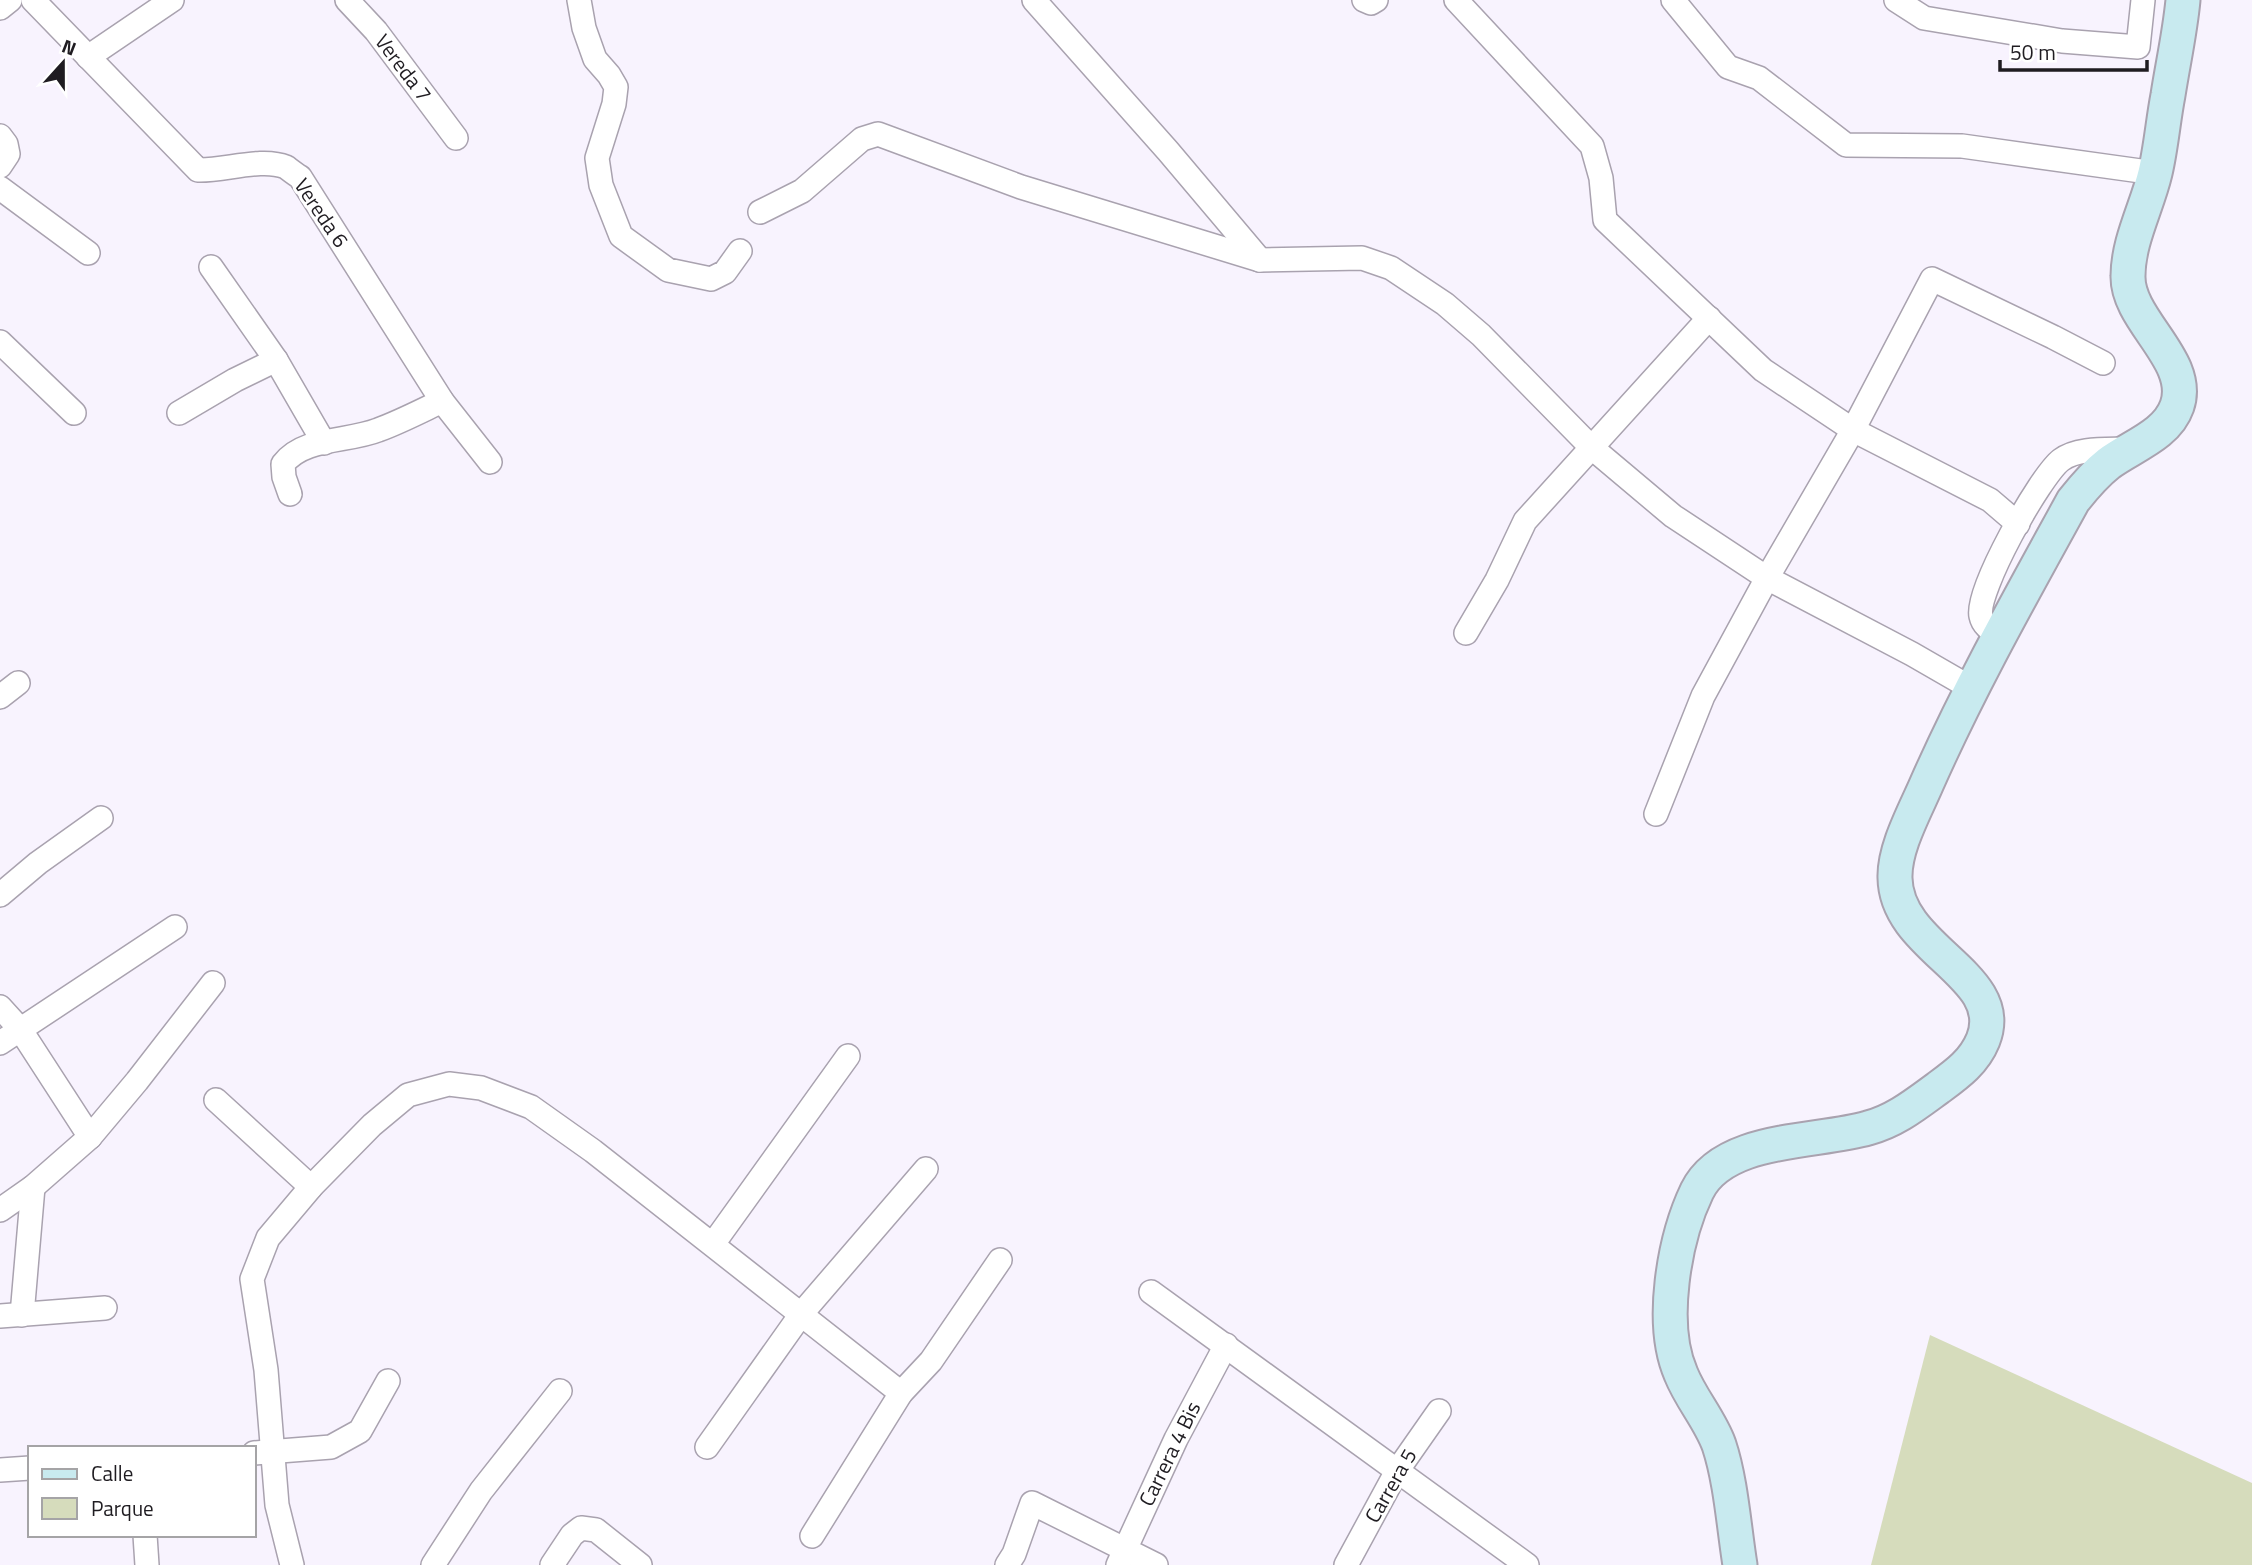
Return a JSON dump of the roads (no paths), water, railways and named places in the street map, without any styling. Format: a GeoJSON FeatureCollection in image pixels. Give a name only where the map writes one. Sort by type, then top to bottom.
{"type":"FeatureCollection","features":[{"type":"Feature","properties":{"kind":"main road"},"geometry":{"type":"LineString","coordinates":[[1740,1565],[1719,1445],[1681,1374],[1672,1344],[1670,1308],[1673,1268],[1698,1187],[1718,1166],[1739,1153],[1868,1129],[1893,1119],[1965,1068],[1976,1054],[1989,1022],[1984,1002],[1971,982],[1923,939],[1910,922],[1897,897],[1895,876],[1903,838],[1971,688],[2073,501],[2089,480],[2110,463],[2164,428],[2173,418],[2178,403],[2180,390],[2177,374],[2130,295],[2128,277],[2130,254],[2155,173],[2183,0]]}},
{"type":"Feature","properties":{"kind":"street"},"geometry":{"type":"LineString","coordinates":[[0,8],[9,0]]}},
{"type":"Feature","properties":{"kind":"street","name":"Vereda 6"},"geometry":{"type":"LineString","coordinates":[[33,0],[198,170],[268,163],[285,167],[300,177],[442,401],[490,462]]}},
{"type":"Feature","properties":{"kind":"street"},"geometry":{"type":"LineString","coordinates":[[88,57],[172,0]]}},
{"type":"Feature","properties":{"kind":"street","name":"Vereda 7"},"geometry":{"type":"LineString","coordinates":[[347,0],[376,31],[456,138]]}},
{"type":"Feature","properties":{"kind":"street"},"geometry":{"type":"LineString","coordinates":[[579,0],[584,28],[595,59],[616,87],[614,104],[597,158],[601,185],[621,236],[668,270],[711,279],[724,272],[740,251]]}},
{"type":"Feature","properties":{"kind":"street"},"geometry":{"type":"LineString","coordinates":[[1034,0],[1260,260]]}},
{"type":"Feature","properties":{"kind":"street"},"geometry":{"type":"LineString","coordinates":[[1364,0],[1371,3],[1376,0]]}},
{"type":"Feature","properties":{"kind":"street"},"geometry":{"type":"LineString","coordinates":[[1455,0],[1592,146],[1601,178],[1605,219],[1763,370],[1853,430],[1990,500],[2018,524]]}},
{"type":"Feature","properties":{"kind":"street"},"geometry":{"type":"LineString","coordinates":[[1673,0],[1728,67],[1759,78],[1846,145],[1962,146],[2155,173]]}},
{"type":"Feature","properties":{"kind":"street"},"geometry":{"type":"LineString","coordinates":[[1896,0],[1924,18],[2062,41],[2138,47],[2143,0]]}},
{"type":"Feature","properties":{"kind":"street"},"geometry":{"type":"LineString","coordinates":[[761,212],[802,191],[862,139],[878,134],[1021,187],[1260,260],[1362,258],[1391,268],[1445,304],[1481,335],[1591,447],[1673,516],[1767,578],[1971,688]]}},
{"type":"Feature","properties":{"kind":"street"},"geometry":{"type":"LineString","coordinates":[[0,136],[6,144],[8,154],[0,166]]}},
{"type":"Feature","properties":{"kind":"street"},"geometry":{"type":"LineString","coordinates":[[0,188],[88,253]]}},
{"type":"Feature","properties":{"kind":"street"},"geometry":{"type":"LineString","coordinates":[[211,267],[276,360],[324,443]]}},
{"type":"Feature","properties":{"kind":"street"},"geometry":{"type":"LineString","coordinates":[[1656,814],[1703,695],[1853,430],[1932,279],[2103,363]]}},
{"type":"Feature","properties":{"kind":"street"},"geometry":{"type":"LineString","coordinates":[[1465,633],[1497,580],[1525,522],[1709,318]]}},
{"type":"Feature","properties":{"kind":"street"},"geometry":{"type":"LineString","coordinates":[[0,342],[74,413]]}},
{"type":"Feature","properties":{"kind":"street"},"geometry":{"type":"LineString","coordinates":[[179,413],[235,380],[276,360]]}},
{"type":"Feature","properties":{"kind":"street"},"geometry":{"type":"LineString","coordinates":[[290,494],[283,464],[291,453],[375,431],[442,401]]}},
{"type":"Feature","properties":{"kind":"street"},"geometry":{"type":"LineString","coordinates":[[1999,635],[1987,627],[1980,615],[1985,590],[2035,492],[2051,469],[2063,458],[2086,451],[2133,448]]}},
{"type":"Feature","properties":{"kind":"street"},"geometry":{"type":"LineString","coordinates":[[0,895],[37,863],[101,818]]}},
{"type":"Feature","properties":{"kind":"street"},"geometry":{"type":"LineString","coordinates":[[0,1043],[175,927]]}},
{"type":"Feature","properties":{"kind":"street"},"geometry":{"type":"LineString","coordinates":[[0,1210],[33,1187],[90,1137],[213,983]]}},
{"type":"Feature","properties":{"kind":"street"},"geometry":{"type":"LineString","coordinates":[[0,1007],[20,1029],[90,1137]]}},
{"type":"Feature","properties":{"kind":"street"},"geometry":{"type":"LineString","coordinates":[[713,1244],[848,1056]]}},
{"type":"Feature","properties":{"kind":"street"},"geometry":{"type":"LineString","coordinates":[[292,1565],[263,1452],[266,1370],[252,1279],[268,1238],[311,1187],[372,1125],[408,1095],[449,1084],[481,1088],[531,1107],[593,1151],[901,1393]]}},
{"type":"Feature","properties":{"kind":"street"},"geometry":{"type":"LineString","coordinates":[[216,1100],[311,1187]]}},
{"type":"Feature","properties":{"kind":"street"},"geometry":{"type":"LineString","coordinates":[[706,1447],[802,1313],[926,1169]]}},
{"type":"Feature","properties":{"kind":"street"},"geometry":{"type":"LineString","coordinates":[[33,1187],[11,1316],[105,1308]]}},
{"type":"Feature","properties":{"kind":"street"},"geometry":{"type":"LineString","coordinates":[[812,1536],[901,1393],[931,1361],[999,1260]]}},
{"type":"Feature","properties":{"kind":"street"},"geometry":{"type":"LineString","coordinates":[[1150,1292],[1527,1565]]}},
{"type":"Feature","properties":{"kind":"street","name":"Carrera 4 Bis"},"geometry":{"type":"LineString","coordinates":[[1121,1557],[1176,1439],[1226,1345]]}},
{"type":"Feature","properties":{"kind":"street"},"geometry":{"type":"LineString","coordinates":[[263,1452],[331,1447],[360,1431],[388,1381]]}},
{"type":"Feature","properties":{"kind":"street"},"geometry":{"type":"LineString","coordinates":[[433,1565],[481,1491],[560,1391]]}},
{"type":"Feature","properties":{"kind":"street","name":"Carrera 5"},"geometry":{"type":"LineString","coordinates":[[1346,1565],[1396,1471],[1439,1410]]}},
{"type":"Feature","properties":{"kind":"street"},"geometry":{"type":"LineString","coordinates":[[0,1470],[28,1468]]}},
{"type":"Feature","properties":{"kind":"street"},"geometry":{"type":"LineString","coordinates":[[1007,1565],[1032,1503],[1121,1557],[1156,1565]]}},
{"type":"Feature","properties":{"kind":"street"},"geometry":{"type":"LineString","coordinates":[[552,1565],[572,1535],[581,1528],[596,1530],[640,1565]]}},
{"type":"Feature","properties":{"kind":"street"},"geometry":{"type":"LineString","coordinates":[[145,1537],[147,1565]]}}]}
